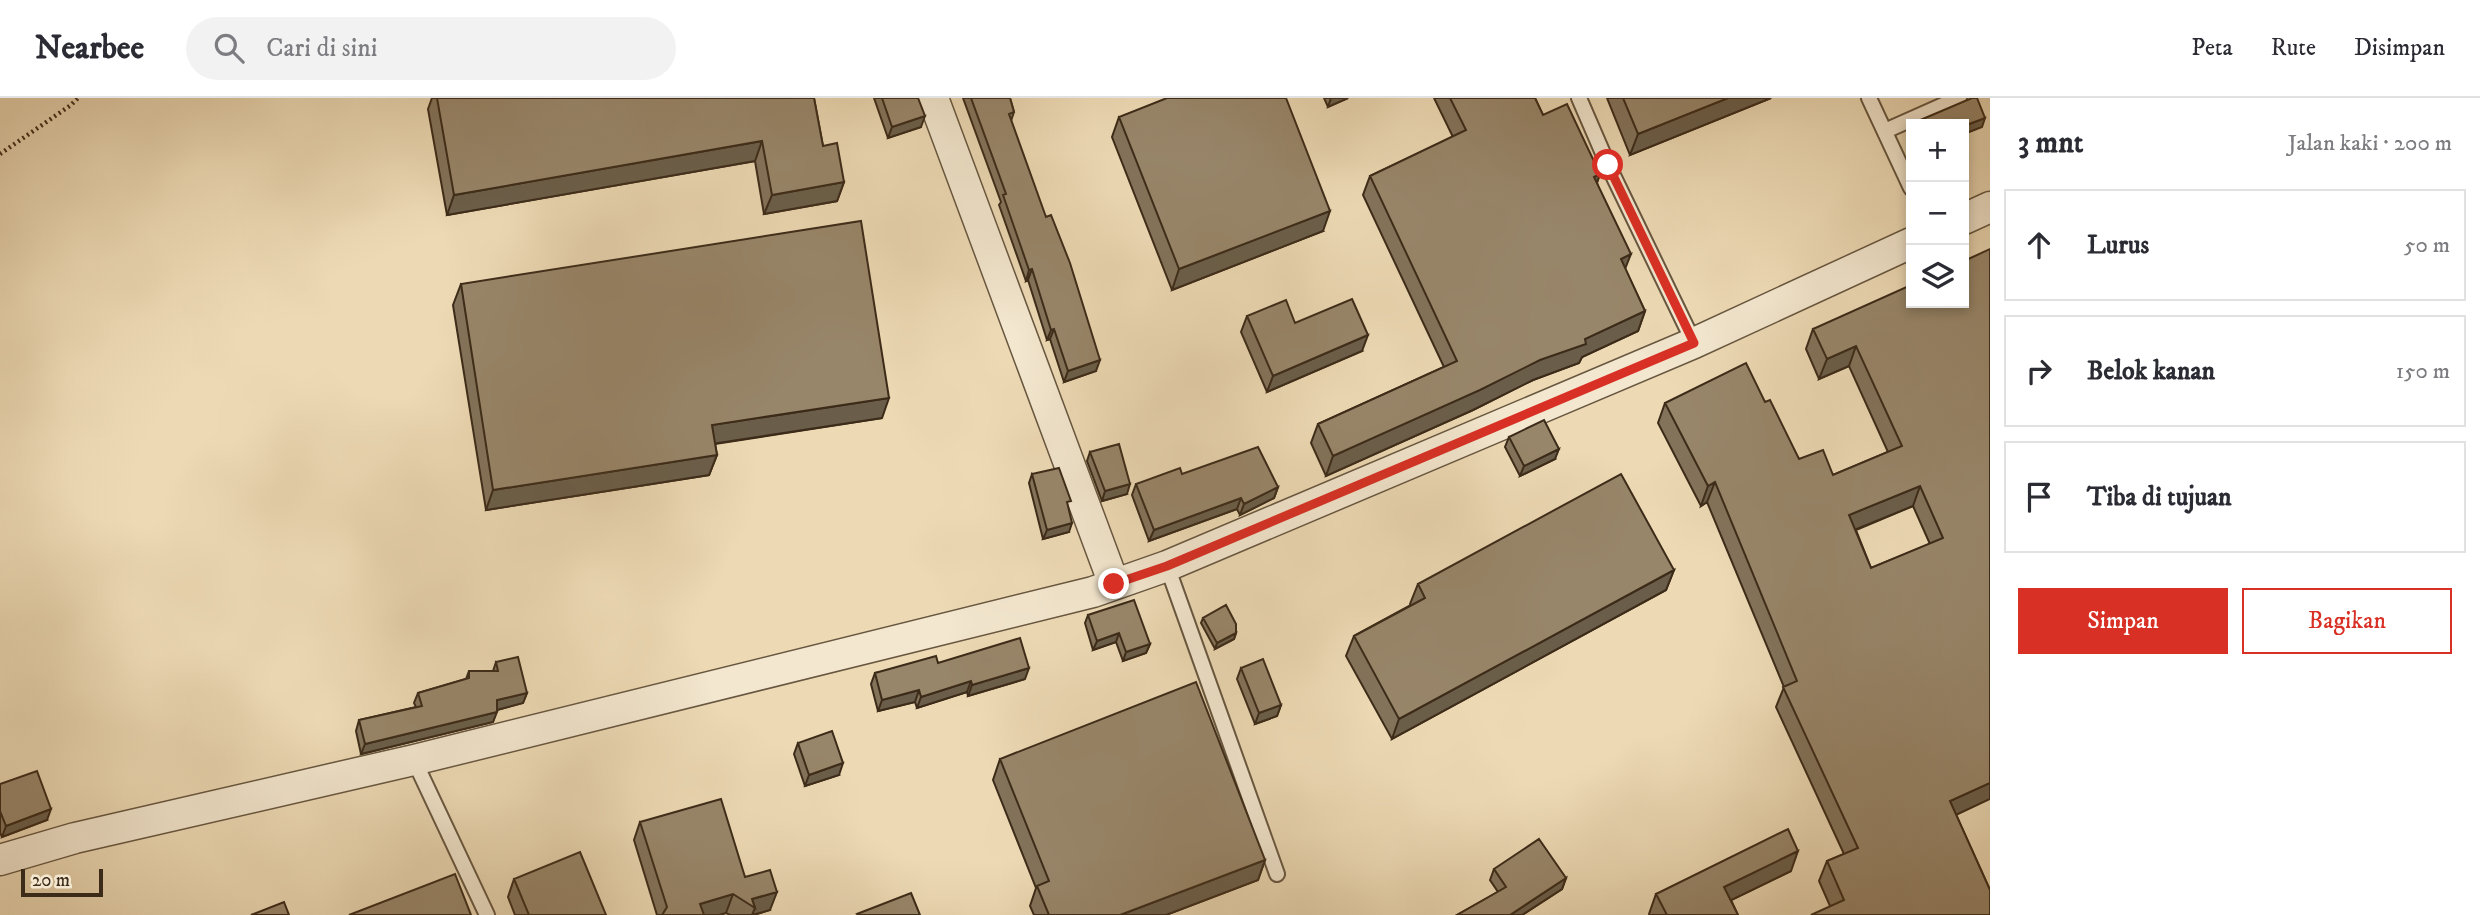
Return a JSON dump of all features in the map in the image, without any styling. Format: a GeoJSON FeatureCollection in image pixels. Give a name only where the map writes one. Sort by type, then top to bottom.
{"type":"FeatureCollection","features":[{"type":"Feature","properties":{"kind":"street"},"geometry":{"type":"LineString","coordinates":[[933,98],[1114,584]]}},
{"type":"Feature","properties":{"kind":"street"},"geometry":{"type":"LineString","coordinates":[[1969,217],[1990,207]]}},
{"type":"Feature","properties":{"kind":"street"},"geometry":{"type":"LineString","coordinates":[[0,860],[75,838],[414,760],[1079,596],[1167,566],[1694,343],[1907,245]]}},
{"type":"Feature","properties":{"kind":"lane"},"geometry":{"type":"LineString","coordinates":[[1579,98],[1608,165],[1694,343]]}},
{"type":"Feature","properties":{"kind":"lane"},"geometry":{"type":"LineString","coordinates":[[1869,98],[1908,182]]}},
{"type":"Feature","properties":{"kind":"lane"},"geometry":{"type":"LineString","coordinates":[[1885,131],[1959,98]]}},
{"type":"Feature","properties":{"kind":"lane"},"geometry":{"type":"LineString","coordinates":[[1167,566],[1277,874]]}},
{"type":"Feature","properties":{"kind":"lane"},"geometry":{"type":"LineString","coordinates":[[414,760],[486,915]]}},
{"type":"Feature","properties":{"kind":"path"},"geometry":{"type":"LineString","coordinates":[[0,155],[78,98]]}},
{"type":"Feature","properties":{"kind":"building"},"geometry":{"type":"Polygon","coordinates":[[[437,98],[814,98],[823,146],[837,143],[844,182],[772,195],[762,141],[454,195],[437,98]]]}},
{"type":"Feature","properties":{"kind":"building"},"geometry":{"type":"Polygon","coordinates":[[[882,98],[918,98],[925,116],[892,127],[882,98]]]}},
{"type":"Feature","properties":{"kind":"building"},"geometry":{"type":"Polygon","coordinates":[[[971,98],[1010,98],[1014,112],[1009,114],[1046,217],[1051,215],[1070,263],[1100,360],[1068,371],[1054,329],[1051,330],[1032,269],[1029,270],[1003,195],[1006,194],[971,98]]]}},
{"type":"Feature","properties":{"kind":"building"},"geometry":{"type":"Polygon","coordinates":[[[1167,98],[1286,98],[1330,211],[1179,269],[1119,117],[1167,98]]]}},
{"type":"Feature","properties":{"kind":"building"},"geometry":{"type":"Polygon","coordinates":[[[1450,98],[1535,98],[1543,115],[1567,104],[1600,174],[1594,177],[1631,254],[1621,259],[1645,311],[1585,339],[1586,344],[1540,360],[1333,456],[1318,424],[1457,361],[1370,176],[1466,130],[1450,98]]]}},
{"type":"Feature","properties":{"kind":"building"},"geometry":{"type":"Polygon","coordinates":[[[1623,98],[1728,98],[1638,134],[1623,98]]]}},
{"type":"Feature","properties":{"kind":"building"},"geometry":{"type":"Polygon","coordinates":[[[1972,98],[1977,98],[1985,118],[1969,124],[1969,119],[1923,119],[1972,98]]]}},
{"type":"Feature","properties":{"kind":"building"},"geometry":{"type":"Polygon","coordinates":[[[861,221],[889,398],[712,425],[717,455],[493,490],[461,284],[861,221]]]}},
{"type":"Feature","properties":{"kind":"building"},"geometry":{"type":"Polygon","coordinates":[[[1990,249],[1990,783],[1950,801],[1990,890],[1990,915],[1811,915],[1844,900],[1827,861],[1858,848],[1783,687],[1797,681],[1715,482],[1708,486],[1665,403],[1746,363],[1765,402],[1770,400],[1799,459],[1823,450],[1833,475],[1902,446],[1856,346],[1827,359],[1813,329],[1906,287],[1906,308],[1969,308],[1969,259],[1990,249]],[[1920,486],[1849,515],[1871,568],[1943,538],[1920,486]]]}},
{"type":"Feature","properties":{"kind":"building"},"geometry":{"type":"Polygon","coordinates":[[[1352,299],[1368,335],[1273,376],[1247,316],[1286,300],[1295,323],[1352,299]]]}},
{"type":"Feature","properties":{"kind":"building"},"geometry":{"type":"Polygon","coordinates":[[[1544,420],[1559,449],[1524,466],[1509,437],[1544,420]]]}},
{"type":"Feature","properties":{"kind":"building"},"geometry":{"type":"Polygon","coordinates":[[[1119,444],[1130,484],[1105,491],[1090,452],[1119,444]]]}},
{"type":"Feature","properties":{"kind":"building"},"geometry":{"type":"Polygon","coordinates":[[[1258,447],[1278,487],[1244,504],[1241,498],[1154,530],[1136,484],[1180,468],[1182,474],[1258,447]]]}},
{"type":"Feature","properties":{"kind":"building"},"geometry":{"type":"Polygon","coordinates":[[[1059,468],[1071,501],[1067,502],[1072,523],[1047,530],[1032,474],[1059,468]]]}},
{"type":"Feature","properties":{"kind":"building"},"geometry":{"type":"Polygon","coordinates":[[[1621,474],[1674,570],[1399,719],[1354,636],[1425,598],[1418,584],[1621,474]]]}},
{"type":"Feature","properties":{"kind":"building"},"geometry":{"type":"Polygon","coordinates":[[[1134,600],[1150,644],[1126,652],[1119,633],[1097,641],[1088,615],[1134,600]]]}},
{"type":"Feature","properties":{"kind":"building"},"geometry":{"type":"Polygon","coordinates":[[[1226,605],[1236,624],[1236,633],[1217,643],[1203,618],[1226,605]]]}},
{"type":"Feature","properties":{"kind":"building"},"geometry":{"type":"Polygon","coordinates":[[[1020,638],[1029,668],[972,685],[971,681],[921,697],[919,690],[882,700],[875,673],[936,656],[938,663],[1020,638]]]}},
{"type":"Feature","properties":{"kind":"building"},"geometry":{"type":"Polygon","coordinates":[[[518,657],[527,693],[497,700],[497,712],[365,744],[359,720],[422,706],[418,693],[469,678],[469,671],[498,671],[496,662],[518,657]]]}},
{"type":"Feature","properties":{"kind":"building"},"geometry":{"type":"Polygon","coordinates":[[[1263,659],[1281,705],[1259,713],[1241,668],[1263,659]]]}},
{"type":"Feature","properties":{"kind":"building"},"geometry":{"type":"Polygon","coordinates":[[[1196,682],[1265,860],[1120,915],[1049,915],[1037,886],[1049,881],[1000,759],[1196,682]]]}},
{"type":"Feature","properties":{"kind":"building"},"geometry":{"type":"Polygon","coordinates":[[[832,731],[843,763],[809,775],[798,743],[832,731]]]}},
{"type":"Feature","properties":{"kind":"building"},"geometry":{"type":"Polygon","coordinates":[[[37,771],[51,809],[6,826],[0,811],[0,784],[37,771]]]}},
{"type":"Feature","properties":{"kind":"building"},"geometry":{"type":"Polygon","coordinates":[[[721,799],[745,877],[770,870],[777,892],[752,899],[755,908],[733,894],[700,904],[704,915],[662,915],[667,907],[640,822],[721,799]]]}},
{"type":"Feature","properties":{"kind":"building"},"geometry":{"type":"Polygon","coordinates":[[[1788,829],[1798,851],[1724,887],[1738,915],[1667,915],[1656,894],[1788,829]]]}},
{"type":"Feature","properties":{"kind":"building"},"geometry":{"type":"Polygon","coordinates":[[[1539,839],[1566,878],[1510,915],[1457,915],[1506,887],[1494,869],[1539,839]]]}},
{"type":"Feature","properties":{"kind":"building"},"geometry":{"type":"Polygon","coordinates":[[[580,852],[606,915],[529,915],[514,879],[580,852]]]}},
{"type":"Feature","properties":{"kind":"building"},"geometry":{"type":"Polygon","coordinates":[[[455,874],[471,915],[349,915],[455,874]]]}},
{"type":"Feature","properties":{"kind":"building"},"geometry":{"type":"Polygon","coordinates":[[[911,893],[920,915],[857,914],[911,893]]]}},
{"type":"Feature","properties":{"kind":"building"},"geometry":{"type":"Polygon","coordinates":[[[284,902],[289,915],[251,915],[284,902]]]}},
{"type":"Feature","properties":{"kind":"route"},"geometry":{"type":"LineString","coordinates":[[1114,584],[1167,566],[1694,343],[1608,165]]}}]}
